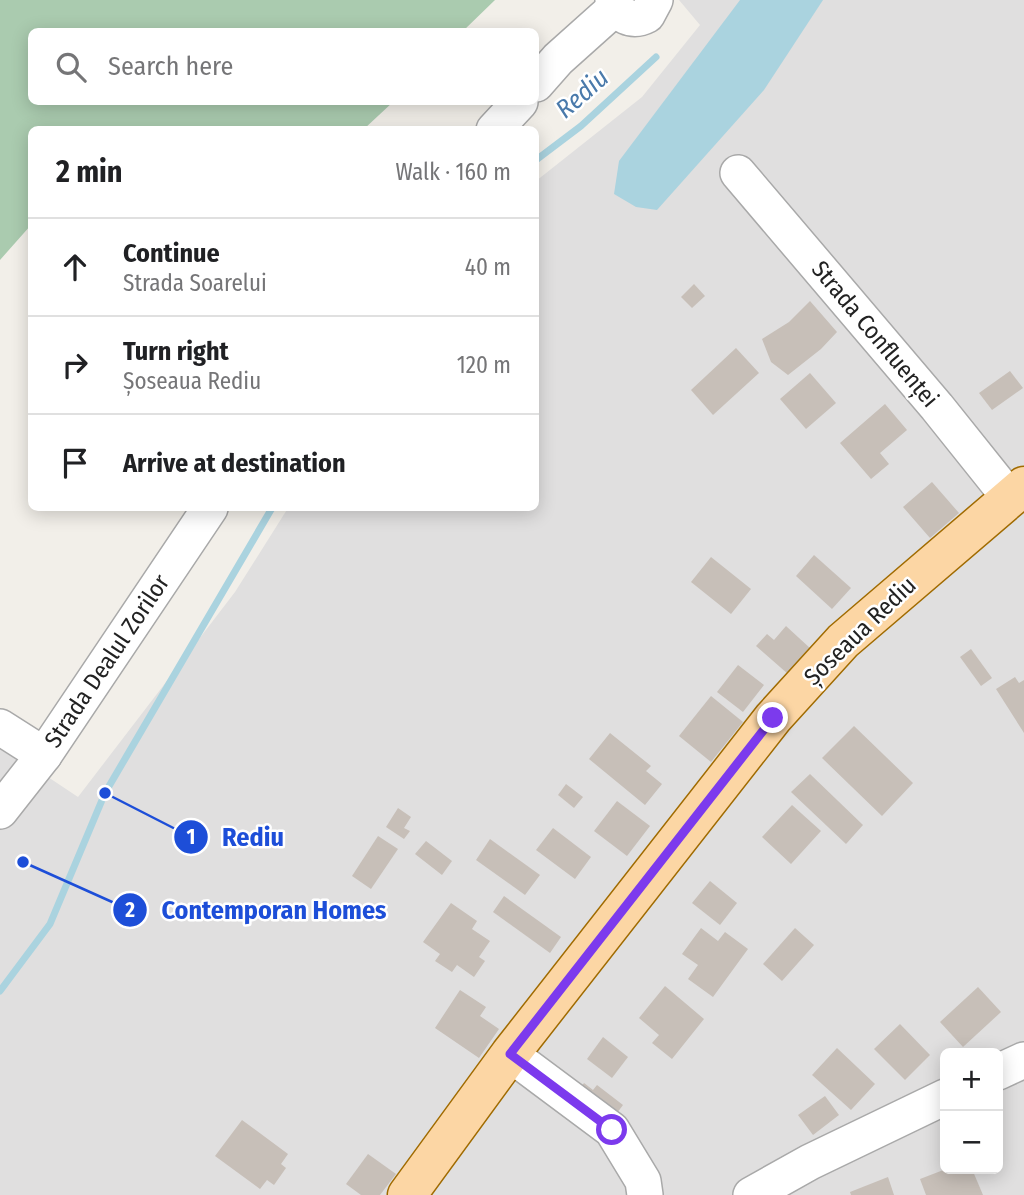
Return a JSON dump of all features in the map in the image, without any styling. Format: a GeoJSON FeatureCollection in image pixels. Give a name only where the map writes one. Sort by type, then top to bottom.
{"type":"FeatureCollection","features":[{"type":"Feature","properties":{"kind":"main road","name":"Șoseaua Rediu"},"geometry":{"type":"LineString","coordinates":[[407,1195],[510,1054],[773,718],[843,641],[1016,492]]}},
{"type":"Feature","properties":{"kind":"street"},"geometry":{"type":"LineString","coordinates":[[539,81],[614,4],[626,17],[640,18],[652,10],[655,0]]}},
{"type":"Feature","properties":{"kind":"street"},"geometry":{"type":"LineString","coordinates":[[498,126],[517,105]]}},
{"type":"Feature","properties":{"kind":"street","name":"Strada Confluenței"},"geometry":{"type":"LineString","coordinates":[[738,173],[937,407],[1016,492]]}},
{"type":"Feature","properties":{"kind":"street","name":"Strada Dealul Zorilor"},"geometry":{"type":"LineString","coordinates":[[0,811],[44,755],[208,511]]}},
{"type":"Feature","properties":{"kind":"street"},"geometry":{"type":"LineString","coordinates":[[0,727],[44,755]]}},
{"type":"Feature","properties":{"kind":"street"},"geometry":{"type":"LineString","coordinates":[[510,1054],[612,1130],[643,1181],[645,1195]]}},
{"type":"Feature","properties":{"kind":"street"},"geometry":{"type":"LineString","coordinates":[[1003,1070],[1024,1060]]}},
{"type":"Feature","properties":{"kind":"street"},"geometry":{"type":"LineString","coordinates":[[751,1195],[810,1162],[940,1099]]}},
{"type":"Feature","properties":{"kind":"shaded area"},"geometry":{"type":"Polygon","coordinates":[[[679,0],[1024,0],[1024,1195],[0,1195],[0,745],[78,797],[235,592],[286,511],[539,511],[539,179],[642,97],[700,25],[679,0]]]}},
{"type":"Feature","properties":{"kind":"green space"},"geometry":{"type":"Polygon","coordinates":[[[0,0],[495,0],[466,28],[28,28],[28,105],[390,105],[367,126],[28,126],[28,228],[0,260],[0,0]]]}},
{"type":"Feature","properties":{"kind":"water"},"geometry":{"type":"Polygon","coordinates":[[[740,0],[823,0],[764,90],[657,210],[636,207],[614,194],[619,161],[740,0]]]}},
{"type":"Feature","properties":{"kind":"building"},"geometry":{"type":"Polygon","coordinates":[[[694,284],[705,296],[692,308],[681,297],[694,284]]]}},
{"type":"Feature","properties":{"kind":"building"},"geometry":{"type":"Polygon","coordinates":[[[810,301],[837,332],[821,349],[788,375],[771,362],[762,339],[789,322],[810,301]]]}},
{"type":"Feature","properties":{"kind":"building"},"geometry":{"type":"Polygon","coordinates":[[[736,348],[759,373],[713,415],[691,390],[736,348]]]}},
{"type":"Feature","properties":{"kind":"building"},"geometry":{"type":"Polygon","coordinates":[[[1010,371],[1023,388],[992,410],[979,393],[1010,371]]]}},
{"type":"Feature","properties":{"kind":"building"},"geometry":{"type":"Polygon","coordinates":[[[810,373],[836,403],[806,429],[780,399],[810,373]]]}},
{"type":"Feature","properties":{"kind":"building"},"geometry":{"type":"Polygon","coordinates":[[[885,404],[907,430],[880,453],[889,464],[871,479],[840,443],[885,404]]]}},
{"type":"Feature","properties":{"kind":"building"},"geometry":{"type":"Polygon","coordinates":[[[932,482],[959,513],[930,538],[903,507],[932,482]]]}},
{"type":"Feature","properties":{"kind":"building"},"geometry":{"type":"Polygon","coordinates":[[[814,555],[851,588],[832,609],[796,576],[814,555]]]}},
{"type":"Feature","properties":{"kind":"building"},"geometry":{"type":"Polygon","coordinates":[[[711,557],[751,589],[731,614],[691,582],[711,557]]]}},
{"type":"Feature","properties":{"kind":"building"},"geometry":{"type":"Polygon","coordinates":[[[786,626],[811,649],[788,674],[756,646],[767,634],[774,640],[786,626]]]}},
{"type":"Feature","properties":{"kind":"building"},"geometry":{"type":"Polygon","coordinates":[[[971,649],[992,678],[981,686],[960,657],[971,649]]]}},
{"type":"Feature","properties":{"kind":"building"},"geometry":{"type":"Polygon","coordinates":[[[738,665],[764,685],[743,712],[717,692],[738,665]]]}},
{"type":"Feature","properties":{"kind":"building"},"geometry":{"type":"Polygon","coordinates":[[[1015,677],[1019,683],[1024,680],[1024,733],[996,689],[1015,677]]]}},
{"type":"Feature","properties":{"kind":"building"},"geometry":{"type":"Polygon","coordinates":[[[711,696],[743,722],[711,762],[679,736],[711,696]]]}},
{"type":"Feature","properties":{"kind":"building"},"geometry":{"type":"Polygon","coordinates":[[[854,726],[913,783],[882,816],[822,758],[854,726]]]}},
{"type":"Feature","properties":{"kind":"building"},"geometry":{"type":"Polygon","coordinates":[[[610,733],[651,766],[646,771],[662,784],[645,805],[589,759],[610,733]]]}},
{"type":"Feature","properties":{"kind":"building"},"geometry":{"type":"Polygon","coordinates":[[[810,774],[863,825],[846,844],[791,792],[810,774]]]}},
{"type":"Feature","properties":{"kind":"building"},"geometry":{"type":"Polygon","coordinates":[[[566,784],[583,797],[574,808],[558,795],[566,784]]]}},
{"type":"Feature","properties":{"kind":"building"},"geometry":{"type":"Polygon","coordinates":[[[617,801],[650,826],[627,856],[594,831],[617,801]]]}},
{"type":"Feature","properties":{"kind":"building"},"geometry":{"type":"Polygon","coordinates":[[[792,805],[821,831],[791,864],[762,837],[792,805]]]}},
{"type":"Feature","properties":{"kind":"building"},"geometry":{"type":"Polygon","coordinates":[[[398,808],[411,817],[404,828],[410,831],[404,839],[386,827],[398,808]]]}},
{"type":"Feature","properties":{"kind":"building"},"geometry":{"type":"Polygon","coordinates":[[[553,828],[591,857],[575,879],[536,850],[553,828]]]}},
{"type":"Feature","properties":{"kind":"building"},"geometry":{"type":"Polygon","coordinates":[[[378,836],[398,849],[371,889],[352,876],[378,836]]]}},
{"type":"Feature","properties":{"kind":"building"},"geometry":{"type":"Polygon","coordinates":[[[490,839],[540,875],[525,895],[476,860],[490,839]]]}},
{"type":"Feature","properties":{"kind":"building"},"geometry":{"type":"Polygon","coordinates":[[[426,841],[452,861],[442,875],[415,854],[426,841]]]}},
{"type":"Feature","properties":{"kind":"building"},"geometry":{"type":"Polygon","coordinates":[[[710,881],[737,903],[720,925],[692,903],[710,881]]]}},
{"type":"Feature","properties":{"kind":"building"},"geometry":{"type":"Polygon","coordinates":[[[504,896],[561,937],[550,953],[493,912],[504,896]]]}},
{"type":"Feature","properties":{"kind":"building"},"geometry":{"type":"Polygon","coordinates":[[[451,903],[477,921],[472,929],[490,941],[479,957],[485,961],[474,977],[457,965],[452,972],[435,961],[440,954],[423,942],[451,903]]]}},
{"type":"Feature","properties":{"kind":"building"},"geometry":{"type":"Polygon","coordinates":[[[701,928],[718,941],[725,932],[748,949],[713,997],[688,979],[698,965],[682,954],[701,928]]]}},
{"type":"Feature","properties":{"kind":"building"},"geometry":{"type":"Polygon","coordinates":[[[795,928],[814,945],[782,981],[763,964],[795,928]]]}},
{"type":"Feature","properties":{"kind":"building"},"geometry":{"type":"Polygon","coordinates":[[[665,986],[704,1019],[672,1059],[652,1043],[659,1035],[639,1018],[665,986]]]}},
{"type":"Feature","properties":{"kind":"building"},"geometry":{"type":"Polygon","coordinates":[[[978,987],[1001,1012],[963,1047],[940,1022],[978,987]]]}},
{"type":"Feature","properties":{"kind":"building"},"geometry":{"type":"Polygon","coordinates":[[[460,990],[486,1007],[480,1016],[499,1029],[479,1058],[435,1028],[460,990]]]}},
{"type":"Feature","properties":{"kind":"building"},"geometry":{"type":"Polygon","coordinates":[[[900,1024],[930,1055],[905,1080],[874,1049],[900,1024]]]}},
{"type":"Feature","properties":{"kind":"building"},"geometry":{"type":"Polygon","coordinates":[[[603,1037],[628,1057],[612,1078],[587,1059],[603,1037]]]}},
{"type":"Feature","properties":{"kind":"building"},"geometry":{"type":"Polygon","coordinates":[[[837,1048],[875,1084],[851,1110],[812,1075],[837,1048]]]}},
{"type":"Feature","properties":{"kind":"building"},"geometry":{"type":"Polygon","coordinates":[[[584,1083],[593,1090],[597,1085],[623,1105],[614,1117],[579,1090],[584,1083]]]}},
{"type":"Feature","properties":{"kind":"building"},"geometry":{"type":"Polygon","coordinates":[[[825,1096],[839,1115],[813,1135],[798,1115],[825,1096]]]}},
{"type":"Feature","properties":{"kind":"building"},"geometry":{"type":"Polygon","coordinates":[[[242,1120],[288,1154],[281,1164],[286,1168],[274,1185],[267,1180],[260,1189],[215,1156],[242,1120]]]}},
{"type":"Feature","properties":{"kind":"building"},"geometry":{"type":"Polygon","coordinates":[[[368,1154],[396,1174],[380,1195],[361,1195],[346,1184],[368,1154]]]}},
{"type":"Feature","properties":{"kind":"building"},"geometry":{"type":"Polygon","coordinates":[[[940,1171],[940,1174],[974,1174],[983,1195],[926,1195],[920,1179],[940,1171]]]}},
{"type":"Feature","properties":{"kind":"building"},"geometry":{"type":"Polygon","coordinates":[[[888,1177],[894,1195],[851,1195],[850,1192],[888,1177]]]}},
{"type":"Feature","properties":{"kind":"waterway","name":"Rediu"},"geometry":{"type":"LineString","coordinates":[[539,158],[581,126],[656,57]]}},
{"type":"Feature","properties":{"kind":"waterway","name":"Rediu"},"geometry":{"type":"LineString","coordinates":[[0,991],[50,924],[105,793],[270,511]]}},
{"type":"Feature","properties":{"kind":"place","name":"Rediu"},"geometry":{"type":"Point","coordinates":[105,793]}},
{"type":"Feature","properties":{"kind":"place","name":"Contemporan Homes"},"geometry":{"type":"Point","coordinates":[23,862]}},
{"type":"Feature","properties":{"kind":"route"},"geometry":{"type":"LineString","coordinates":[[612,1130],[510,1054],[773,718]]}}]}
